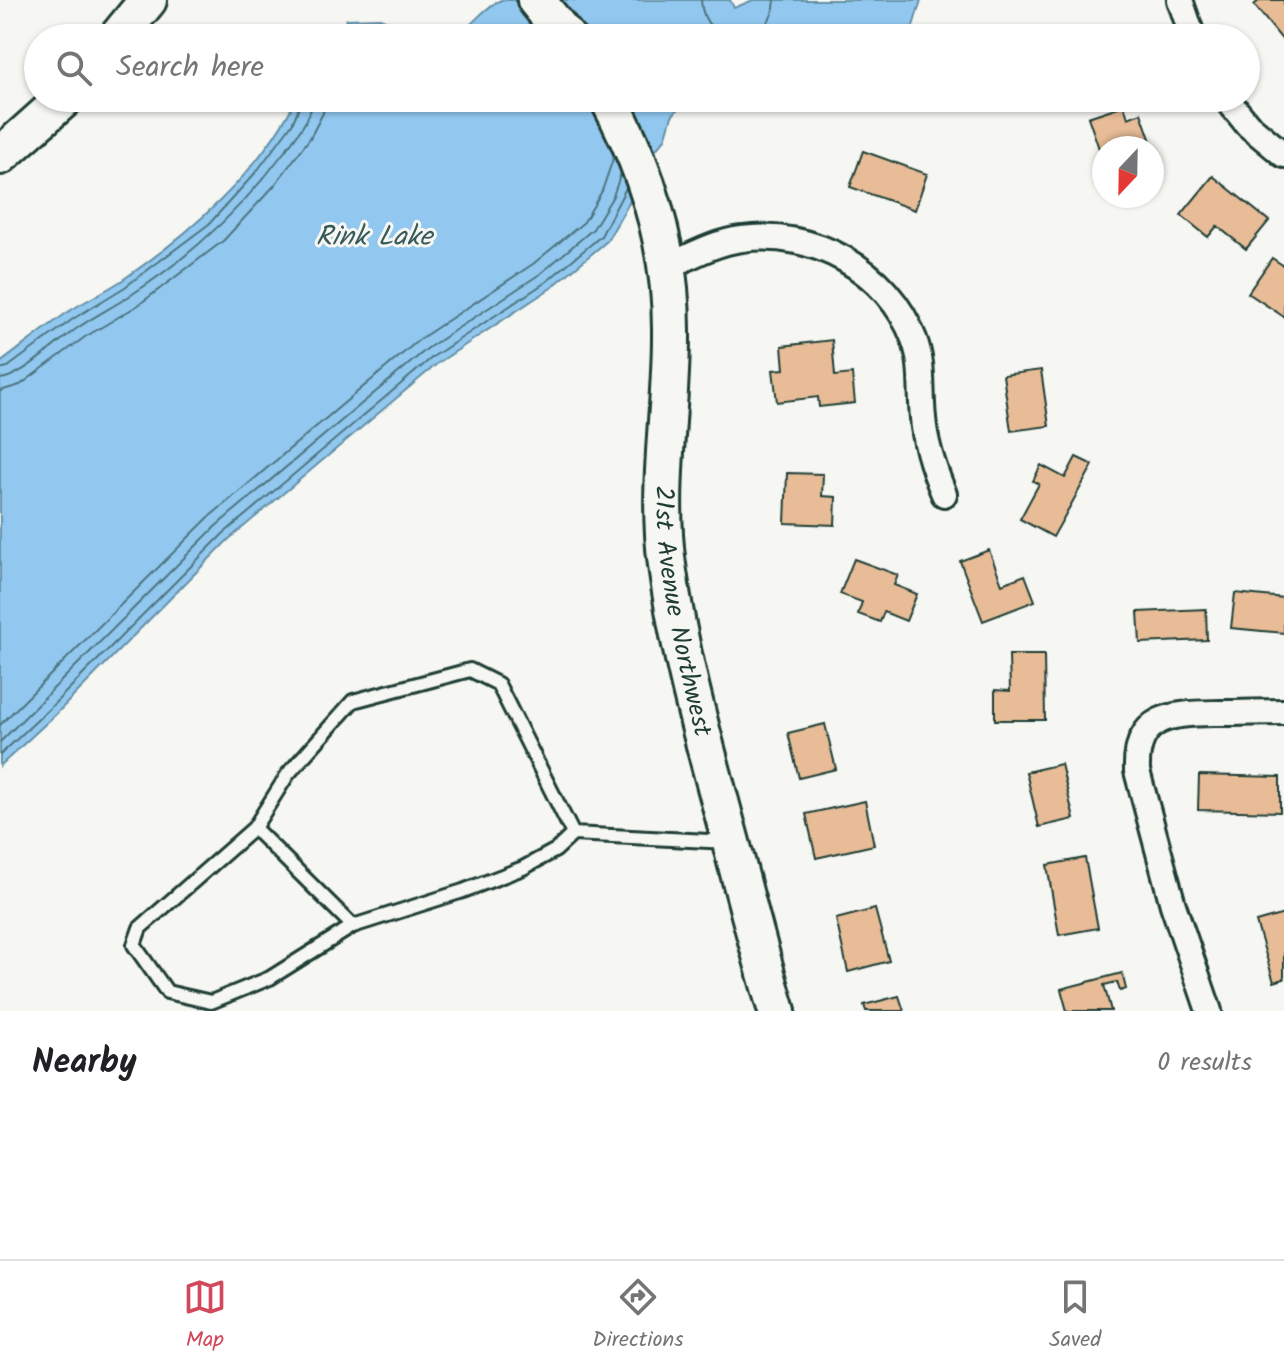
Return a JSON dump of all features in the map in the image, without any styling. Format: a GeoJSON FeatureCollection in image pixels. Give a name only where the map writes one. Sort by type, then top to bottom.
{"type":"FeatureCollection","features":[{"type":"Feature","properties":{"kind":"street"},"geometry":{"type":"LineString","coordinates":[[536,0],[556,24]]}},
{"type":"Feature","properties":{"kind":"street"},"geometry":{"type":"LineString","coordinates":[[1180,0],[1188,24]]}},
{"type":"Feature","properties":{"kind":"street"},"geometry":{"type":"LineString","coordinates":[[126,24],[139,3]]}},
{"type":"Feature","properties":{"kind":"street"},"geometry":{"type":"LineString","coordinates":[[0,156],[49,112]]}},
{"type":"Feature","properties":{"kind":"street","name":"21st Avenue Northwest"},"geometry":{"type":"LineString","coordinates":[[615,112],[636,154],[654,202],[667,267],[672,329],[664,495],[666,562],[694,706],[777,1011]]}},
{"type":"Feature","properties":{"kind":"street"},"geometry":{"type":"LineString","coordinates":[[1237,112],[1284,155]]}},
{"type":"Feature","properties":{"kind":"street"},"geometry":{"type":"LineString","coordinates":[[667,267],[739,239],[773,237],[823,247],[864,272],[896,306],[915,340],[922,369],[926,441],[944,494]]}},
{"type":"Feature","properties":{"kind":"street"},"geometry":{"type":"LineString","coordinates":[[1209,1011],[1173,905],[1137,771],[1136,756],[1144,735],[1154,723],[1175,714],[1284,712]]}},
{"type":"Feature","properties":{"kind":"lane"},"geometry":{"type":"LineString","coordinates":[[573,834],[498,684],[470,670],[353,701],[288,774],[254,828],[140,928],[134,945],[167,992],[211,1002],[270,978],[353,926],[523,868],[556,850],[573,834],[731,843]]}},
{"type":"Feature","properties":{"kind":"lane"},"geometry":{"type":"LineString","coordinates":[[254,828],[353,926]]}},
{"type":"Feature","properties":{"kind":"water"},"geometry":{"type":"Polygon","coordinates":[[[501,0],[730,0],[734,8],[753,0],[921,0],[914,24],[471,24],[501,0]]]}},
{"type":"Feature","properties":{"kind":"water"},"geometry":{"type":"Polygon","coordinates":[[[380,18],[395,24],[344,24],[347,19],[380,18]]]}},
{"type":"Feature","properties":{"kind":"water","name":"Rink Lake"},"geometry":{"type":"Polygon","coordinates":[[[289,112],[675,112],[665,139],[643,165],[629,203],[607,241],[551,288],[438,363],[228,540],[55,715],[0,766],[0,363],[68,312],[121,281],[173,243],[243,177],[289,112]]]}},
{"type":"Feature","properties":{"kind":"building"},"geometry":{"type":"Polygon","coordinates":[[[1260,0],[1284,0],[1284,42],[1254,5],[1260,0]]]}},
{"type":"Feature","properties":{"kind":"building"},"geometry":{"type":"Polygon","coordinates":[[[1103,112],[1126,112],[1128,118],[1141,113],[1149,136],[1095,136],[1088,117],[1103,112]]]}},
{"type":"Feature","properties":{"kind":"building"},"geometry":{"type":"Polygon","coordinates":[[[863,151],[927,174],[915,210],[850,187],[863,151]]]}},
{"type":"Feature","properties":{"kind":"building"},"geometry":{"type":"Polygon","coordinates":[[[1213,176],[1269,221],[1246,249],[1217,226],[1208,237],[1181,215],[1213,176]]]}},
{"type":"Feature","properties":{"kind":"building"},"geometry":{"type":"Polygon","coordinates":[[[1272,258],[1284,266],[1284,317],[1248,293],[1272,258]]]}},
{"type":"Feature","properties":{"kind":"building"},"geometry":{"type":"Polygon","coordinates":[[[832,340],[835,376],[852,374],[855,403],[819,407],[818,397],[777,402],[773,370],[784,369],[782,346],[832,340]]]}},
{"type":"Feature","properties":{"kind":"building"},"geometry":{"type":"Polygon","coordinates":[[[1041,370],[1049,426],[1011,431],[1003,375],[1041,370]]]}},
{"type":"Feature","properties":{"kind":"building"},"geometry":{"type":"Polygon","coordinates":[[[1076,457],[1093,465],[1053,537],[1020,519],[1039,484],[1033,481],[1041,465],[1065,478],[1076,457]]]}},
{"type":"Feature","properties":{"kind":"building"},"geometry":{"type":"Polygon","coordinates":[[[787,473],[823,474],[822,496],[836,497],[835,525],[785,523],[787,473]]]}},
{"type":"Feature","properties":{"kind":"building"},"geometry":{"type":"Polygon","coordinates":[[[989,550],[1002,584],[1025,575],[1035,601],[983,621],[960,561],[989,550]]]}},
{"type":"Feature","properties":{"kind":"building"},"geometry":{"type":"Polygon","coordinates":[[[854,559],[898,575],[894,585],[917,594],[906,621],[884,612],[880,622],[858,614],[862,602],[840,594],[854,559]]]}},
{"type":"Feature","properties":{"kind":"building"},"geometry":{"type":"Polygon","coordinates":[[[1235,593],[1284,598],[1284,633],[1231,628],[1235,593]]]}},
{"type":"Feature","properties":{"kind":"building"},"geometry":{"type":"Polygon","coordinates":[[[1206,609],[1207,640],[1140,643],[1138,612],[1206,609]]]}},
{"type":"Feature","properties":{"kind":"building"},"geometry":{"type":"Polygon","coordinates":[[[1009,655],[1044,655],[1045,720],[995,720],[995,690],[1010,691],[1009,655]]]}},
{"type":"Feature","properties":{"kind":"building"},"geometry":{"type":"Polygon","coordinates":[[[825,724],[836,769],[799,778],[788,733],[825,724]]]}},
{"type":"Feature","properties":{"kind":"building"},"geometry":{"type":"Polygon","coordinates":[[[1061,764],[1074,819],[1039,827],[1026,772],[1061,764]]]}},
{"type":"Feature","properties":{"kind":"building"},"geometry":{"type":"Polygon","coordinates":[[[1199,775],[1280,777],[1280,812],[1198,810],[1199,775]]]}},
{"type":"Feature","properties":{"kind":"building"},"geometry":{"type":"Polygon","coordinates":[[[865,801],[874,845],[816,858],[806,814],[865,801]]]}},
{"type":"Feature","properties":{"kind":"building"},"geometry":{"type":"Polygon","coordinates":[[[1085,858],[1098,928],[1059,935],[1047,865],[1085,858]]]}},
{"type":"Feature","properties":{"kind":"building"},"geometry":{"type":"Polygon","coordinates":[[[875,909],[889,961],[848,972],[836,919],[875,909]]]}},
{"type":"Feature","properties":{"kind":"building"},"geometry":{"type":"Polygon","coordinates":[[[1284,914],[1284,979],[1274,982],[1256,922],[1284,914]]]}},
{"type":"Feature","properties":{"kind":"building"},"geometry":{"type":"Polygon","coordinates":[[[1122,973],[1126,989],[1120,991],[1117,982],[1104,985],[1111,1011],[1067,1011],[1061,989],[1122,973]]]}},
{"type":"Feature","properties":{"kind":"building"},"geometry":{"type":"Polygon","coordinates":[[[899,996],[904,1011],[866,1011],[864,1005],[899,996]]]}}]}
